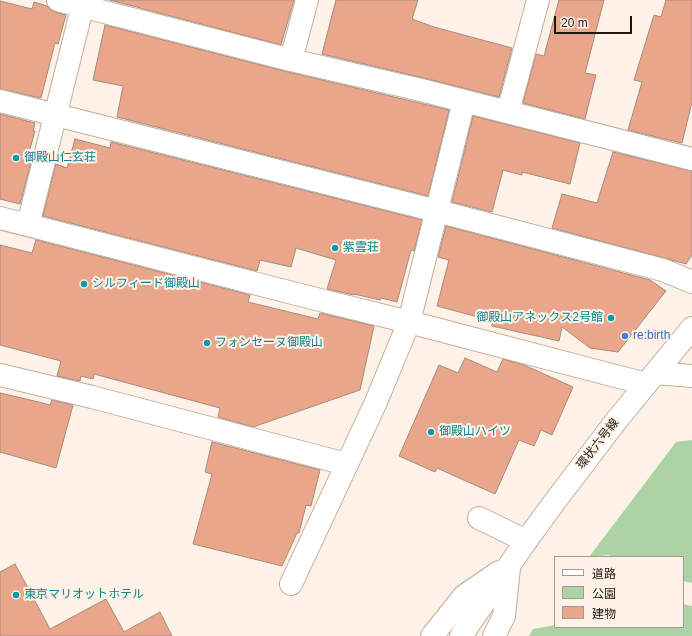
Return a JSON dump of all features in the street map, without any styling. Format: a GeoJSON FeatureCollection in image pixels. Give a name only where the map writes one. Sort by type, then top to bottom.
{"type":"FeatureCollection","features":[{"type":"Feature","properties":{"kind":"street"},"geometry":{"type":"LineString","coordinates":[[58,0],[83,3],[291,60],[421,90],[692,159]]}},
{"type":"Feature","properties":{"kind":"street"},"geometry":{"type":"LineString","coordinates":[[291,60],[307,0]]}},
{"type":"Feature","properties":{"kind":"street"},"geometry":{"type":"LineString","coordinates":[[508,112],[538,0]]}},
{"type":"Feature","properties":{"kind":"street"},"geometry":{"type":"LineString","coordinates":[[28,225],[83,3]]}},
{"type":"Feature","properties":{"kind":"street"},"geometry":{"type":"LineString","coordinates":[[0,101],[437,211],[663,270],[692,282]]}},
{"type":"Feature","properties":{"kind":"street"},"geometry":{"type":"LineString","coordinates":[[291,584],[376,402],[409,322],[464,101]]}},
{"type":"Feature","properties":{"kind":"street"},"geometry":{"type":"LineString","coordinates":[[0,218],[409,322],[651,378],[692,376]]}},
{"type":"Feature","properties":{"kind":"street","name":"環状六号線"},"geometry":{"type":"LineString","coordinates":[[461,636],[556,500],[692,328]]}},
{"type":"Feature","properties":{"kind":"street"},"geometry":{"type":"LineString","coordinates":[[0,375],[92,397],[346,464]]}},
{"type":"Feature","properties":{"kind":"street"},"geometry":{"type":"LineString","coordinates":[[479,518],[526,541]]}},
{"type":"Feature","properties":{"kind":"street"},"geometry":{"type":"LineString","coordinates":[[432,636],[464,596],[510,565]]}},
{"type":"Feature","properties":{"kind":"street"},"geometry":{"type":"LineString","coordinates":[[494,636],[504,616],[510,565]]}},
{"type":"Feature","properties":{"kind":"green space"},"geometry":{"type":"Polygon","coordinates":[[[692,440],[692,583],[684,581],[684,556],[590,556],[676,442],[692,440]]]}},
{"type":"Feature","properties":{"kind":"green space"},"geometry":{"type":"Polygon","coordinates":[[[684,604],[692,606],[692,636],[529,636],[533,629],[554,625],[554,628],[684,628],[684,604]]]}},
{"type":"Feature","properties":{"kind":"building"},"geometry":{"type":"Polygon","coordinates":[[[110,0],[294,0],[281,45],[110,0]]]}},
{"type":"Feature","properties":{"kind":"building"},"geometry":{"type":"Polygon","coordinates":[[[336,0],[418,0],[412,19],[434,27],[512,48],[499,97],[322,54],[336,0]]]}},
{"type":"Feature","properties":{"kind":"building"},"geometry":{"type":"Polygon","coordinates":[[[559,0],[604,0],[585,73],[596,75],[585,119],[523,103],[536,54],[544,56],[559,0]]]}},
{"type":"Feature","properties":{"kind":"building"},"geometry":{"type":"Polygon","coordinates":[[[666,0],[692,0],[692,102],[682,143],[628,130],[642,82],[634,80],[654,15],[661,17],[666,0]]]}},
{"type":"Feature","properties":{"kind":"building"},"geometry":{"type":"Polygon","coordinates":[[[0,1],[32,9],[34,2],[47,6],[55,12],[66,15],[58,44],[55,43],[41,98],[0,89],[0,1]]]}},
{"type":"Feature","properties":{"kind":"building"},"geometry":{"type":"Polygon","coordinates":[[[105,25],[288,72],[449,110],[428,196],[117,117],[123,86],[93,80],[105,25]]]}},
{"type":"Feature","properties":{"kind":"building","name":"御殿山仁玄荘"},"geometry":{"type":"Polygon","coordinates":[[[0,114],[35,123],[33,131],[35,131],[28,156],[32,158],[20,204],[0,199],[0,114]]]}},
{"type":"Feature","properties":{"kind":"building"},"geometry":{"type":"Polygon","coordinates":[[[473,116],[580,143],[570,184],[522,172],[522,175],[503,170],[492,212],[452,202],[473,116]]]}},
{"type":"Feature","properties":{"kind":"building"},"geometry":{"type":"Polygon","coordinates":[[[75,139],[110,148],[111,142],[422,220],[414,251],[411,250],[397,302],[327,289],[336,260],[296,248],[291,267],[260,260],[257,271],[43,216],[56,164],[67,168],[75,139]]]}},
{"type":"Feature","properties":{"kind":"building"},"geometry":{"type":"Polygon","coordinates":[[[613,152],[692,171],[692,255],[686,264],[552,228],[562,194],[597,203],[613,152]]]}},
{"type":"Feature","properties":{"kind":"building"},"geometry":{"type":"Polygon","coordinates":[[[446,226],[650,280],[666,291],[618,352],[590,348],[562,327],[559,341],[492,326],[493,321],[437,306],[449,260],[438,257],[446,226]]]}},
{"type":"Feature","properties":{"kind":"building"},"geometry":{"type":"Polygon","coordinates":[[[36,240],[250,295],[248,302],[318,319],[320,313],[374,326],[360,390],[253,427],[218,417],[220,408],[94,374],[93,379],[81,376],[80,381],[57,376],[61,361],[0,345],[0,245],[32,253],[36,240]]]}},
{"type":"Feature","properties":{"kind":"building"},"geometry":{"type":"Polygon","coordinates":[[[465,358],[497,372],[503,359],[524,365],[573,387],[552,435],[541,430],[534,446],[519,440],[495,494],[437,468],[435,472],[399,456],[439,365],[458,373],[465,358]]]}},
{"type":"Feature","properties":{"kind":"building"},"geometry":{"type":"Polygon","coordinates":[[[0,393],[50,405],[52,400],[73,405],[56,468],[0,452],[0,393]]]}},
{"type":"Feature","properties":{"kind":"building"},"geometry":{"type":"Polygon","coordinates":[[[212,442],[320,470],[311,506],[306,505],[299,533],[297,533],[282,566],[193,544],[212,474],[205,472],[212,442]]]}},
{"type":"Feature","properties":{"kind":"building","name":"東京マリオットホテル"},"geometry":{"type":"Polygon","coordinates":[[[15,564],[50,629],[106,599],[124,632],[160,612],[172,636],[0,636],[0,572],[15,564]]]}},
{"type":"Feature","properties":{"kind":"place","name":"御殿山仁玄荘"},"geometry":{"type":"Point","coordinates":[16,158]}},
{"type":"Feature","properties":{"kind":"place","name":"紫雲荘"},"geometry":{"type":"Point","coordinates":[335,248]}},
{"type":"Feature","properties":{"kind":"place","name":"シルフィード御殿山"},"geometry":{"type":"Point","coordinates":[84,284]}},
{"type":"Feature","properties":{"kind":"place","name":"御殿山アネックス2号館"},"geometry":{"type":"Point","coordinates":[611,318]}},
{"type":"Feature","properties":{"kind":"place","name":"re:birth"},"geometry":{"type":"Point","coordinates":[625,336]}},
{"type":"Feature","properties":{"kind":"place","name":"フォンセーヌ御殿山"},"geometry":{"type":"Point","coordinates":[207,343]}},
{"type":"Feature","properties":{"kind":"place","name":"御殿山ハイツ"},"geometry":{"type":"Point","coordinates":[431,432]}},
{"type":"Feature","properties":{"kind":"place","name":"東京マリオットホテル"},"geometry":{"type":"Point","coordinates":[16,595]}}]}
